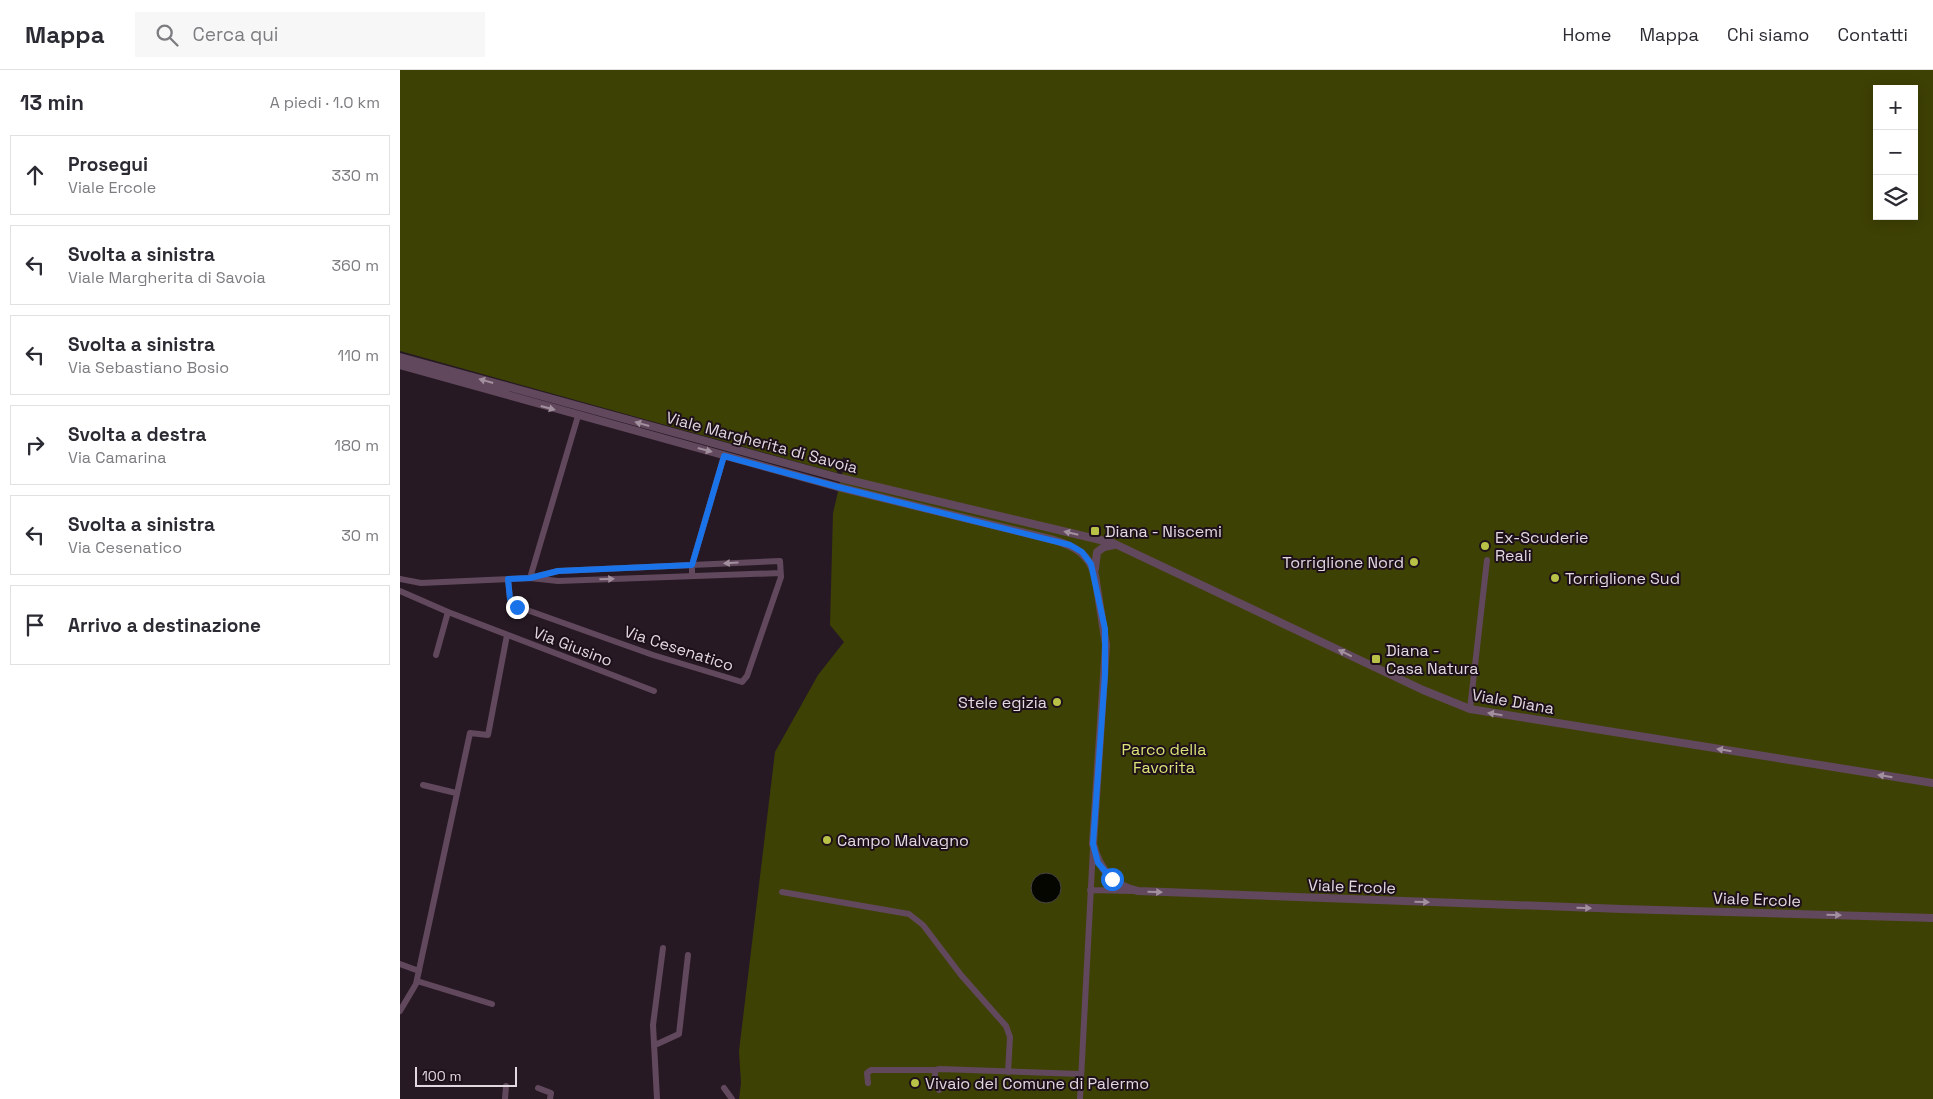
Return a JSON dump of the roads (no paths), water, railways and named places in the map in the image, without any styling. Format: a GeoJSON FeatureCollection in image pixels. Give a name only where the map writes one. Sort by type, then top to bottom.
{"type":"FeatureCollection","features":[{"type":"Feature","properties":{"kind":"street","name":"Viale Margherita di Savoia"},"geometry":{"type":"LineString","coordinates":[[400,357],[840,478],[1118,545]]}},
{"type":"Feature","properties":{"kind":"street","name":"Viale Margherita di Savoia"},"geometry":{"type":"LineString","coordinates":[[400,365],[838,487],[1054,540],[1082,552]]}},
{"type":"Feature","properties":{"kind":"street"},"geometry":{"type":"LineString","coordinates":[[530,578],[578,416]]}},
{"type":"Feature","properties":{"kind":"street"},"geometry":{"type":"LineString","coordinates":[[692,576],[692,565],[724,456]]}},
{"type":"Feature","properties":{"kind":"street"},"geometry":{"type":"LineString","coordinates":[[1095,575],[1097,552],[1109,545],[1118,545]]}},
{"type":"Feature","properties":{"kind":"street","name":"Viale Diana"},"geometry":{"type":"LineString","coordinates":[[1118,545],[1423,690],[1470,709],[1933,783]]}},
{"type":"Feature","properties":{"kind":"street","name":"Viale Ercole"},"geometry":{"type":"LineString","coordinates":[[1082,552],[1091,564],[1095,575],[1106,645],[1093,844],[1098,863],[1105,872],[1125,888],[1138,891],[1622,910],[1933,918]]}},
{"type":"Feature","properties":{"kind":"street"},"geometry":{"type":"LineString","coordinates":[[1470,709],[1487,560]]}},
{"type":"Feature","properties":{"kind":"street","name":"Via Cesenatico"},"geometry":{"type":"LineString","coordinates":[[508,579],[510,599],[513,605],[653,655],[742,682],[747,676],[781,580],[780,561],[692,565]]}},
{"type":"Feature","properties":{"kind":"street"},"geometry":{"type":"LineString","coordinates":[[530,578],[558,571],[692,565]]}},
{"type":"Feature","properties":{"kind":"street"},"geometry":{"type":"LineString","coordinates":[[400,579],[421,583],[530,578],[558,581],[780,573]]}},
{"type":"Feature","properties":{"kind":"street","name":"Via Giusino"},"geometry":{"type":"LineString","coordinates":[[400,591],[448,612],[654,692]]}},
{"type":"Feature","properties":{"kind":"street"},"geometry":{"type":"LineString","coordinates":[[436,655],[448,612]]}},
{"type":"Feature","properties":{"kind":"street"},"geometry":{"type":"LineString","coordinates":[[400,1012],[417,982],[470,733],[488,735],[507,635]]}},
{"type":"Feature","properties":{"kind":"street"},"geometry":{"type":"LineString","coordinates":[[423,785],[456,793]]}},
{"type":"Feature","properties":{"kind":"street"},"geometry":{"type":"LineString","coordinates":[[1080,1099],[1093,844]]}},
{"type":"Feature","properties":{"kind":"street"},"geometry":{"type":"LineString","coordinates":[[1090,890],[1138,891]]}},
{"type":"Feature","properties":{"kind":"street"},"geometry":{"type":"LineString","coordinates":[[782,892],[909,914],[922,925],[961,975],[1006,1026],[1010,1037],[1008,1072]]}},
{"type":"Feature","properties":{"kind":"street"},"geometry":{"type":"LineString","coordinates":[[657,1099],[653,1025],[663,948]]}},
{"type":"Feature","properties":{"kind":"street"},"geometry":{"type":"LineString","coordinates":[[655,1045],[680,1034],[688,955]]}},
{"type":"Feature","properties":{"kind":"street"},"geometry":{"type":"LineString","coordinates":[[400,964],[419,970]]}},
{"type":"Feature","properties":{"kind":"street"},"geometry":{"type":"LineString","coordinates":[[417,982],[492,1004]]}},
{"type":"Feature","properties":{"kind":"street"},"geometry":{"type":"LineString","coordinates":[[868,1083],[868,1073],[871,1070],[935,1070],[953,1068],[1081,1074]]}},
{"type":"Feature","properties":{"kind":"street"},"geometry":{"type":"LineString","coordinates":[[935,1070],[935,1084],[939,1090]]}},
{"type":"Feature","properties":{"kind":"street"},"geometry":{"type":"LineString","coordinates":[[505,1099],[506,1086]]}},
{"type":"Feature","properties":{"kind":"street"},"geometry":{"type":"LineString","coordinates":[[538,1088],[550,1093],[550,1099]]}},
{"type":"Feature","properties":{"kind":"street"},"geometry":{"type":"LineString","coordinates":[[724,1088],[732,1099]]}},
{"type":"Feature","properties":{"kind":"place","name":"Diana - Niscemi"},"geometry":{"type":"Point","coordinates":[1095,531]}},
{"type":"Feature","properties":{"kind":"place","name":"Ex-Scuderie Reali"},"geometry":{"type":"Point","coordinates":[1485,546]}},
{"type":"Feature","properties":{"kind":"place","name":"Torriglione Nord"},"geometry":{"type":"Point","coordinates":[1414,562]}},
{"type":"Feature","properties":{"kind":"place","name":"Torriglione Sud"},"geometry":{"type":"Point","coordinates":[1555,578]}},
{"type":"Feature","properties":{"kind":"place","name":"Diana - Casa Natura"},"geometry":{"type":"Point","coordinates":[1376,659]}},
{"type":"Feature","properties":{"kind":"place","name":"Stele egizia"},"geometry":{"type":"Point","coordinates":[1057,702]}},
{"type":"Feature","properties":{"kind":"place","name":"Campo Malvagno"},"geometry":{"type":"Point","coordinates":[827,840]}},
{"type":"Feature","properties":{"kind":"place","name":"Vivaio del Comune di Palermo"},"geometry":{"type":"Point","coordinates":[915,1083]}},
{"type":"Feature","properties":{"kind":"park label","name":"Parco della Favorita"},"geometry":{"type":"Point","coordinates":[1164,758]}}]}
